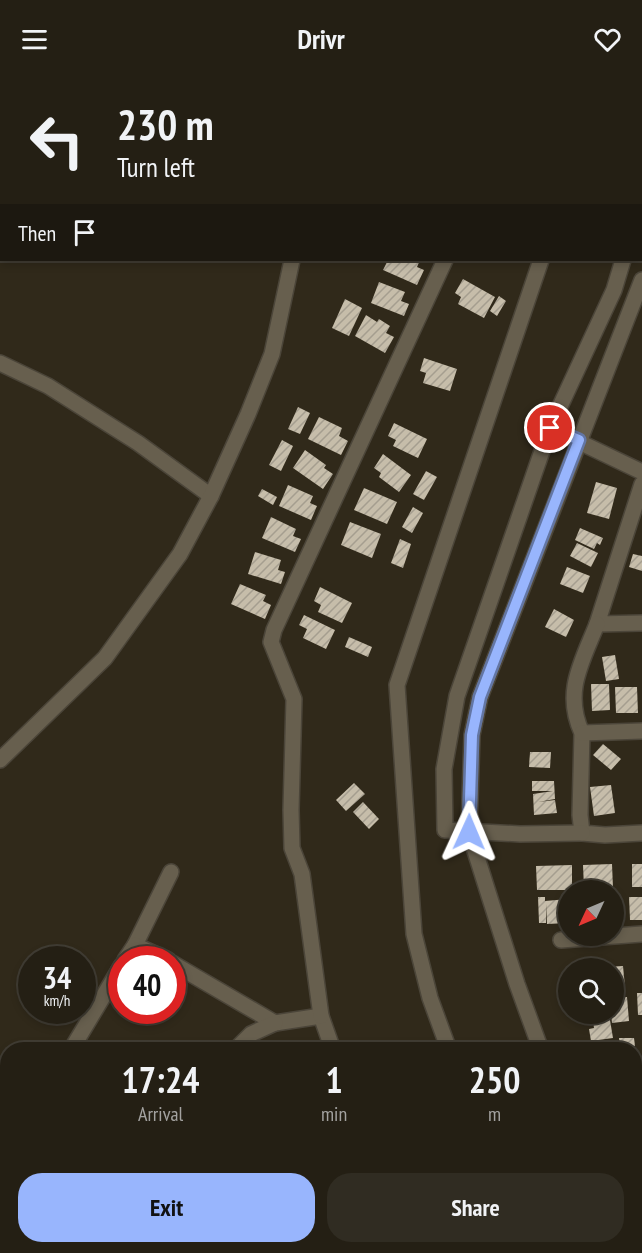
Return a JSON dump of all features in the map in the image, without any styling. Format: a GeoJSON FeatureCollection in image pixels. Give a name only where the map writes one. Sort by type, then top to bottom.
{"type":"FeatureCollection","features":[{"type":"Feature","properties":{"kind":"street"},"geometry":{"type":"LineString","coordinates":[[0,760],[105,658],[180,554],[211,496],[272,354],[292,261]]}},
{"type":"Feature","properties":{"kind":"street"},"geometry":{"type":"LineString","coordinates":[[330,1042],[321,1016],[302,874],[292,848],[294,699],[290,684],[271,642],[274,630],[445,261]]}},
{"type":"Feature","properties":{"kind":"street"},"geometry":{"type":"LineString","coordinates":[[445,1042],[430,998],[414,934],[397,685],[541,261]]}},
{"type":"Feature","properties":{"kind":"street"},"geometry":{"type":"LineString","coordinates":[[623,261],[614,290],[550,428],[457,696],[444,769],[445,830],[520,834],[642,833]]}},
{"type":"Feature","properties":{"kind":"street"},"geometry":{"type":"LineString","coordinates":[[538,1042],[469,832],[472,735],[480,697],[642,280]]}},
{"type":"Feature","properties":{"kind":"street"},"geometry":{"type":"LineString","coordinates":[[0,363],[58,393],[138,443],[211,496]]}},
{"type":"Feature","properties":{"kind":"street"},"geometry":{"type":"LineString","coordinates":[[550,428],[642,472]]}},
{"type":"Feature","properties":{"kind":"street"},"geometry":{"type":"LineString","coordinates":[[582,833],[580,815],[582,733],[576,722],[573,705],[574,680],[597,624],[642,484]]}},
{"type":"Feature","properties":{"kind":"street"},"geometry":{"type":"LineString","coordinates":[[597,624],[642,622]]}},
{"type":"Feature","properties":{"kind":"street"},"geometry":{"type":"LineString","coordinates":[[582,733],[642,731]]}},
{"type":"Feature","properties":{"kind":"street"},"geometry":{"type":"LineString","coordinates":[[135,945],[171,872]]}},
{"type":"Feature","properties":{"kind":"street"},"geometry":{"type":"LineString","coordinates":[[624,935],[642,934]]}},
{"type":"Feature","properties":{"kind":"street"},"geometry":{"type":"LineString","coordinates":[[186,971],[275,1023]]}},
{"type":"Feature","properties":{"kind":"street"},"geometry":{"type":"LineString","coordinates":[[76,1042],[108,988]]}},
{"type":"Feature","properties":{"kind":"street"},"geometry":{"type":"LineString","coordinates":[[243,1042],[251,1034],[275,1023],[321,1016]]}},
{"type":"Feature","properties":{"kind":"building"},"geometry":{"type":"Polygon","coordinates":[[[388,261],[420,261],[417,267],[424,270],[417,285],[383,270],[388,261]]]}},
{"type":"Feature","properties":{"kind":"building"},"geometry":{"type":"Polygon","coordinates":[[[463,279],[495,297],[484,318],[458,304],[461,297],[455,293],[463,279]]]}},
{"type":"Feature","properties":{"kind":"building"},"geometry":{"type":"Polygon","coordinates":[[[379,282],[405,292],[401,301],[409,304],[404,316],[371,303],[379,282]]]}},
{"type":"Feature","properties":{"kind":"building"},"geometry":{"type":"Polygon","coordinates":[[[499,296],[506,301],[497,316],[490,311],[499,296]]]}},
{"type":"Feature","properties":{"kind":"building"},"geometry":{"type":"Polygon","coordinates":[[[345,299],[362,308],[349,336],[332,328],[345,299]]]}},
{"type":"Feature","properties":{"kind":"building"},"geometry":{"type":"Polygon","coordinates":[[[366,315],[390,326],[386,333],[394,337],[385,353],[355,336],[366,315]]]}},
{"type":"Feature","properties":{"kind":"building"},"geometry":{"type":"Polygon","coordinates":[[[424,358],[457,369],[450,391],[423,383],[426,373],[420,371],[424,358]]]}},
{"type":"Feature","properties":{"kind":"building"},"geometry":{"type":"Polygon","coordinates":[[[298,407],[310,413],[300,434],[288,429],[298,407]]]}},
{"type":"Feature","properties":{"kind":"building"},"geometry":{"type":"Polygon","coordinates":[[[319,417],[342,428],[339,436],[348,441],[341,455],[308,439],[319,417]]]}},
{"type":"Feature","properties":{"kind":"building"},"geometry":{"type":"Polygon","coordinates":[[[394,423],[427,439],[418,458],[393,446],[396,440],[388,436],[394,423]]]}},
{"type":"Feature","properties":{"kind":"building"},"geometry":{"type":"Polygon","coordinates":[[[282,440],[293,446],[281,471],[269,465],[282,440]]]}},
{"type":"Feature","properties":{"kind":"building"},"geometry":{"type":"Polygon","coordinates":[[[305,450],[326,465],[324,468],[333,474],[323,489],[293,468],[305,450]]]}},
{"type":"Feature","properties":{"kind":"building"},"geometry":{"type":"Polygon","coordinates":[[[383,454],[411,475],[399,492],[379,477],[381,473],[374,468],[383,454]]]}},
{"type":"Feature","properties":{"kind":"building"},"geometry":{"type":"Polygon","coordinates":[[[426,471],[437,477],[424,500],[413,494],[426,471]]]}},
{"type":"Feature","properties":{"kind":"building"},"geometry":{"type":"Polygon","coordinates":[[[596,482],[617,488],[609,519],[587,513],[596,482]]]}},
{"type":"Feature","properties":{"kind":"building"},"geometry":{"type":"Polygon","coordinates":[[[288,485],[313,496],[310,503],[317,506],[311,520],[279,506],[288,485]]]}},
{"type":"Feature","properties":{"kind":"building"},"geometry":{"type":"Polygon","coordinates":[[[364,488],[397,502],[387,524],[354,510],[364,488]]]}},
{"type":"Feature","properties":{"kind":"building"},"geometry":{"type":"Polygon","coordinates":[[[262,489],[277,497],[273,505],[258,496],[262,489]]]}},
{"type":"Feature","properties":{"kind":"building"},"geometry":{"type":"Polygon","coordinates":[[[413,507],[423,513],[412,533],[402,527],[413,507]]]}},
{"type":"Feature","properties":{"kind":"building"},"geometry":{"type":"Polygon","coordinates":[[[271,517],[296,529],[293,536],[301,539],[295,552],[262,538],[271,517]]]}},
{"type":"Feature","properties":{"kind":"building"},"geometry":{"type":"Polygon","coordinates":[[[350,522],[381,534],[372,558],[341,545],[350,522]]]}},
{"type":"Feature","properties":{"kind":"building"},"geometry":{"type":"Polygon","coordinates":[[[580,528],[603,538],[600,545],[597,543],[594,549],[575,540],[580,528]]]}},
{"type":"Feature","properties":{"kind":"building"},"geometry":{"type":"Polygon","coordinates":[[[400,539],[411,544],[403,568],[391,563],[400,539]]]}},
{"type":"Feature","properties":{"kind":"building"},"geometry":{"type":"Polygon","coordinates":[[[577,543],[598,553],[591,567],[570,556],[577,543]]]}},
{"type":"Feature","properties":{"kind":"building"},"geometry":{"type":"Polygon","coordinates":[[[255,552],[281,560],[278,570],[285,572],[281,584],[248,574],[255,552]]]}},
{"type":"Feature","properties":{"kind":"building"},"geometry":{"type":"Polygon","coordinates":[[[633,554],[642,556],[642,571],[629,567],[633,554]]]}},
{"type":"Feature","properties":{"kind":"building"},"geometry":{"type":"Polygon","coordinates":[[[567,567],[590,576],[583,593],[560,584],[567,567]]]}},
{"type":"Feature","properties":{"kind":"building"},"geometry":{"type":"Polygon","coordinates":[[[240,584],[266,595],[263,601],[271,605],[265,619],[231,604],[240,584]]]}},
{"type":"Feature","properties":{"kind":"building"},"geometry":{"type":"Polygon","coordinates":[[[320,587],[352,603],[342,623],[318,612],[321,605],[314,601],[320,587]]]}},
{"type":"Feature","properties":{"kind":"building"},"geometry":{"type":"Polygon","coordinates":[[[554,609],[574,620],[566,637],[545,627],[554,609]]]}},
{"type":"Feature","properties":{"kind":"building"},"geometry":{"type":"Polygon","coordinates":[[[304,615],[335,630],[326,649],[303,638],[307,629],[299,625],[304,615]]]}},
{"type":"Feature","properties":{"kind":"building"},"geometry":{"type":"Polygon","coordinates":[[[349,637],[372,647],[368,657],[345,647],[349,637]]]}},
{"type":"Feature","properties":{"kind":"building"},"geometry":{"type":"Polygon","coordinates":[[[615,655],[619,679],[606,681],[602,657],[615,655]]]}},
{"type":"Feature","properties":{"kind":"building"},"geometry":{"type":"Polygon","coordinates":[[[591,684],[609,684],[610,710],[592,711],[591,684]]]}},
{"type":"Feature","properties":{"kind":"building"},"geometry":{"type":"Polygon","coordinates":[[[615,687],[637,687],[638,713],[616,713],[615,687]]]}},
{"type":"Feature","properties":{"kind":"building"},"geometry":{"type":"Polygon","coordinates":[[[603,744],[621,759],[611,770],[593,755],[603,744]]]}},
{"type":"Feature","properties":{"kind":"building"},"geometry":{"type":"Polygon","coordinates":[[[530,752],[551,752],[550,768],[529,767],[530,752]]]}},
{"type":"Feature","properties":{"kind":"building"},"geometry":{"type":"Polygon","coordinates":[[[532,781],[554,781],[555,799],[538,802],[555,800],[557,813],[534,815],[533,794],[553,791],[532,791],[532,781]]]}},
{"type":"Feature","properties":{"kind":"building"},"geometry":{"type":"Polygon","coordinates":[[[354,783],[365,794],[346,811],[336,800],[354,783]]]}},
{"type":"Feature","properties":{"kind":"building"},"geometry":{"type":"Polygon","coordinates":[[[611,785],[615,813],[594,816],[590,787],[611,785]]]}},
{"type":"Feature","properties":{"kind":"building"},"geometry":{"type":"Polygon","coordinates":[[[363,802],[379,819],[369,829],[353,812],[363,802]]]}},
{"type":"Feature","properties":{"kind":"building"},"geometry":{"type":"Polygon","coordinates":[[[612,864],[613,880],[584,880],[583,865],[612,864]]]}},
{"type":"Feature","properties":{"kind":"building"},"geometry":{"type":"Polygon","coordinates":[[[632,864],[642,864],[642,887],[632,887],[632,864]]]}},
{"type":"Feature","properties":{"kind":"building"},"geometry":{"type":"Polygon","coordinates":[[[572,865],[572,880],[558,880],[558,890],[537,890],[536,866],[572,865]]]}},
{"type":"Feature","properties":{"kind":"building"},"geometry":{"type":"Polygon","coordinates":[[[538,897],[545,897],[545,901],[558,900],[558,923],[547,924],[546,904],[546,923],[539,923],[538,897]]]}},
{"type":"Feature","properties":{"kind":"building"},"geometry":{"type":"Polygon","coordinates":[[[629,897],[642,897],[642,920],[630,920],[629,897]]]}},
{"type":"Feature","properties":{"kind":"building"},"geometry":{"type":"Polygon","coordinates":[[[637,993],[642,993],[642,1015],[638,1015],[637,993]]]}},
{"type":"Feature","properties":{"kind":"building"},"geometry":{"type":"Polygon","coordinates":[[[624,997],[627,997],[629,1021],[624,1022],[624,997]]]}},
{"type":"Feature","properties":{"kind":"building"},"geometry":{"type":"Polygon","coordinates":[[[593,1024],[611,1024],[613,1038],[591,1041],[589,1029],[594,1028],[593,1024]]]}},
{"type":"Feature","properties":{"kind":"building"},"geometry":{"type":"Polygon","coordinates":[[[619,1038],[634,1038],[634,1042],[619,1042],[619,1038]]]}},
{"type":"Feature","properties":{"kind":"route"},"geometry":{"type":"LineString","coordinates":[[469,832],[472,735],[480,697],[579,440],[550,428]]}}]}
